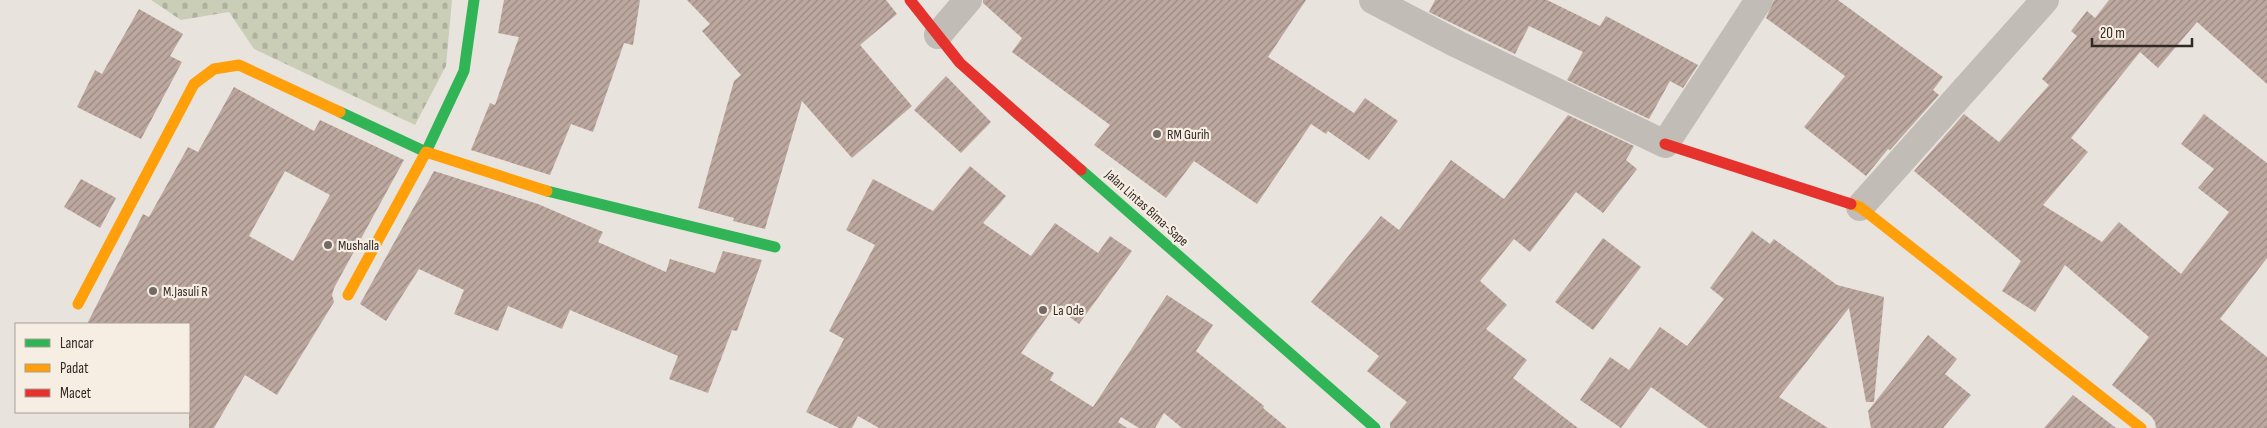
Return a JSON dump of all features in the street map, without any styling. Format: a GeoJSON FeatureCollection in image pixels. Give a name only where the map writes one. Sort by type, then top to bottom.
{"type":"FeatureCollection","features":[{"type":"Feature","properties":{"kind":"main road"},"geometry":{"type":"LineString","coordinates":[[348,296],[426,152],[464,71],[474,0]]}},
{"type":"Feature","properties":{"kind":"main road","name":"Jalan Lintas Bima-Sape"},"geometry":{"type":"LineString","coordinates":[[910,0],[960,64],[1270,338],[1375,428]]}},
{"type":"Feature","properties":{"kind":"main road"},"geometry":{"type":"LineString","coordinates":[[78,304],[194,84],[211,69],[226,65],[239,65],[426,152],[564,196],[775,247]]}},
{"type":"Feature","properties":{"kind":"main road"},"geometry":{"type":"LineString","coordinates":[[1666,144],[1860,207],[2141,428]]}},
{"type":"Feature","properties":{"kind":"street"},"geometry":{"type":"LineString","coordinates":[[938,35],[968,0]]}},
{"type":"Feature","properties":{"kind":"street"},"geometry":{"type":"LineString","coordinates":[[1373,0],[1458,44],[1666,144],[1759,0]]}},
{"type":"Feature","properties":{"kind":"street"},"geometry":{"type":"LineString","coordinates":[[1860,207],[2045,0]]}},
{"type":"Feature","properties":{"kind":"green space"},"geometry":{"type":"Polygon","coordinates":[[[151,0],[452,0],[446,66],[415,125],[254,49],[229,12],[181,20],[151,0]]]}},
{"type":"Feature","properties":{"kind":"building"},"geometry":{"type":"Polygon","coordinates":[[[504,0],[640,0],[633,45],[624,43],[593,132],[571,124],[550,175],[471,150],[490,103],[495,105],[519,37],[498,33],[504,0]]]}},
{"type":"Feature","properties":{"kind":"building"},"geometry":{"type":"Polygon","coordinates":[[[687,0],[886,0],[897,14],[860,45],[912,106],[852,158],[802,101],[765,229],[733,221],[734,218],[698,208],[734,81],[741,75],[702,31],[710,24],[687,0]]]}},
{"type":"Feature","properties":{"kind":"building"},"geometry":{"type":"Polygon","coordinates":[[[983,0],[1306,0],[1268,57],[1354,113],[1365,98],[1398,121],[1369,160],[1328,131],[1326,134],[1311,124],[1257,204],[1194,161],[1166,198],[1094,145],[1110,125],[1012,52],[1022,38],[983,3],[983,0]]]}},
{"type":"Feature","properties":{"kind":"building"},"geometry":{"type":"Polygon","coordinates":[[[1435,0],[1547,0],[1600,26],[1606,16],[1698,65],[1683,88],[1670,81],[1649,119],[1567,80],[1583,52],[1529,26],[1515,54],[1429,12],[1435,0]]]}},
{"type":"Feature","properties":{"kind":"building"},"geometry":{"type":"Polygon","coordinates":[[[1774,0],[1838,0],[1943,77],[1933,90],[1939,95],[1890,150],[1888,149],[1866,176],[1804,127],[1845,76],[1766,18],[1774,0]]]}},
{"type":"Feature","properties":{"kind":"building"},"geometry":{"type":"Polygon","coordinates":[[[2109,0],[2267,0],[2267,84],[2197,22],[2158,68],[2140,52],[2071,138],[2088,152],[2043,205],[2102,242],[2119,222],[2181,274],[2229,212],[2198,188],[2214,169],[2181,144],[2204,114],[2267,163],[2267,258],[2220,319],[2267,357],[2267,428],[2156,428],[2151,416],[2112,385],[2149,337],[2065,265],[2035,312],[2002,291],[2021,261],[1914,171],[1964,114],[1999,142],[2049,85],[2042,79],[2077,36],[2071,31],[2087,11],[2095,18],[2109,0]]]}},
{"type":"Feature","properties":{"kind":"building"},"geometry":{"type":"Polygon","coordinates":[[[139,9],[183,34],[170,56],[182,62],[141,139],[77,107],[95,70],[102,74],[139,9]]]}},
{"type":"Feature","properties":{"kind":"building"},"geometry":{"type":"Polygon","coordinates":[[[946,76],[991,122],[961,153],[914,110],[946,76]]]}},
{"type":"Feature","properties":{"kind":"building"},"geometry":{"type":"Polygon","coordinates":[[[234,87],[314,131],[320,120],[404,160],[334,288],[332,295],[334,302],[277,395],[245,375],[214,428],[189,428],[190,323],[88,323],[143,214],[149,217],[188,147],[198,152],[234,87]],[[285,171],[249,236],[293,261],[330,195],[285,171]]]}},
{"type":"Feature","properties":{"kind":"building"},"geometry":{"type":"Polygon","coordinates":[[[1568,115],[1634,146],[1626,160],[1637,169],[1603,213],[1576,192],[1530,252],[1514,239],[1480,281],[1507,305],[1486,329],[1527,360],[1513,378],[1578,428],[1390,428],[1390,423],[1407,402],[1367,371],[1379,356],[1311,302],[1381,216],[1399,230],[1451,160],[1504,199],[1568,115]]]}},
{"type":"Feature","properties":{"kind":"building"},"geometry":{"type":"Polygon","coordinates":[[[970,166],[1006,196],[983,223],[1031,256],[1055,223],[1098,253],[1110,236],[1132,251],[1079,324],[1055,306],[1021,353],[1054,373],[1050,380],[1093,407],[1167,295],[1213,325],[1196,351],[1264,406],[1263,408],[1287,428],[1182,428],[1164,413],[1155,428],[1139,428],[1121,417],[1118,422],[1127,428],[879,428],[858,416],[852,428],[839,428],[806,412],[844,339],[829,331],[875,245],[846,230],[873,179],[933,211],[970,166]]]}},
{"type":"Feature","properties":{"kind":"building"},"geometry":{"type":"Polygon","coordinates":[[[434,171],[538,204],[603,232],[598,242],[666,272],[670,259],[715,273],[723,251],[762,260],[737,331],[732,330],[708,393],[669,379],[678,356],[570,310],[562,329],[508,306],[498,331],[454,314],[464,290],[419,269],[386,321],[360,304],[434,171]]]}},
{"type":"Feature","properties":{"kind":"building"},"geometry":{"type":"Polygon","coordinates":[[[81,179],[116,198],[100,228],[64,207],[81,179]]]}},
{"type":"Feature","properties":{"kind":"building"},"geometry":{"type":"Polygon","coordinates":[[[1752,231],[1770,244],[1774,239],[1837,285],[1884,297],[1874,402],[1866,402],[1849,308],[1779,397],[1828,428],[1708,428],[1651,387],[1621,428],[1580,400],[1610,357],[1629,370],[1660,327],[1687,346],[1724,299],[1710,288],[1752,231]]]}},
{"type":"Feature","properties":{"kind":"building"},"geometry":{"type":"Polygon","coordinates":[[[1603,238],[1641,267],[1593,330],[1555,302],[1603,238]]]}},
{"type":"Feature","properties":{"kind":"building"},"geometry":{"type":"Polygon","coordinates":[[[1928,335],[1957,359],[1945,374],[1971,395],[1943,428],[1871,428],[1868,411],[1928,335]]]}},
{"type":"Feature","properties":{"kind":"building"},"geometry":{"type":"Polygon","coordinates":[[[2073,395],[2116,428],[2044,428],[2073,395]]]}},
{"type":"Feature","properties":{"kind":"traffic: fast"},"geometry":{"type":"LineString","coordinates":[[340,112],[426,152],[464,71],[474,0]]}},
{"type":"Feature","properties":{"kind":"traffic: fast"},"geometry":{"type":"LineString","coordinates":[[1081,170],[1375,428]]}},
{"type":"Feature","properties":{"kind":"traffic: fast"},"geometry":{"type":"LineString","coordinates":[[547,191],[775,247]]}},
{"type":"Feature","properties":{"kind":"traffic: slow"},"geometry":{"type":"LineString","coordinates":[[78,304],[194,84],[214,69],[239,65],[340,112]]}},
{"type":"Feature","properties":{"kind":"traffic: slow"},"geometry":{"type":"LineString","coordinates":[[348,295],[426,152],[547,191]]}},
{"type":"Feature","properties":{"kind":"traffic: slow"},"geometry":{"type":"LineString","coordinates":[[1851,204],[1860,207],[2141,428]]}},
{"type":"Feature","properties":{"kind":"traffic: jam"},"geometry":{"type":"LineString","coordinates":[[910,0],[960,63],[1081,170]]}},
{"type":"Feature","properties":{"kind":"traffic: jam"},"geometry":{"type":"LineString","coordinates":[[1665,144],[1851,204]]}},
{"type":"Feature","properties":{"kind":"place","name":"RM Gurih"},"geometry":{"type":"Point","coordinates":[1157,134]}},
{"type":"Feature","properties":{"kind":"place","name":"Mushalla"},"geometry":{"type":"Point","coordinates":[328,245]}},
{"type":"Feature","properties":{"kind":"place","name":"M.Jasuli R"},"geometry":{"type":"Point","coordinates":[153,291]}},
{"type":"Feature","properties":{"kind":"place","name":"La Ode"},"geometry":{"type":"Point","coordinates":[1043,310]}}]}
